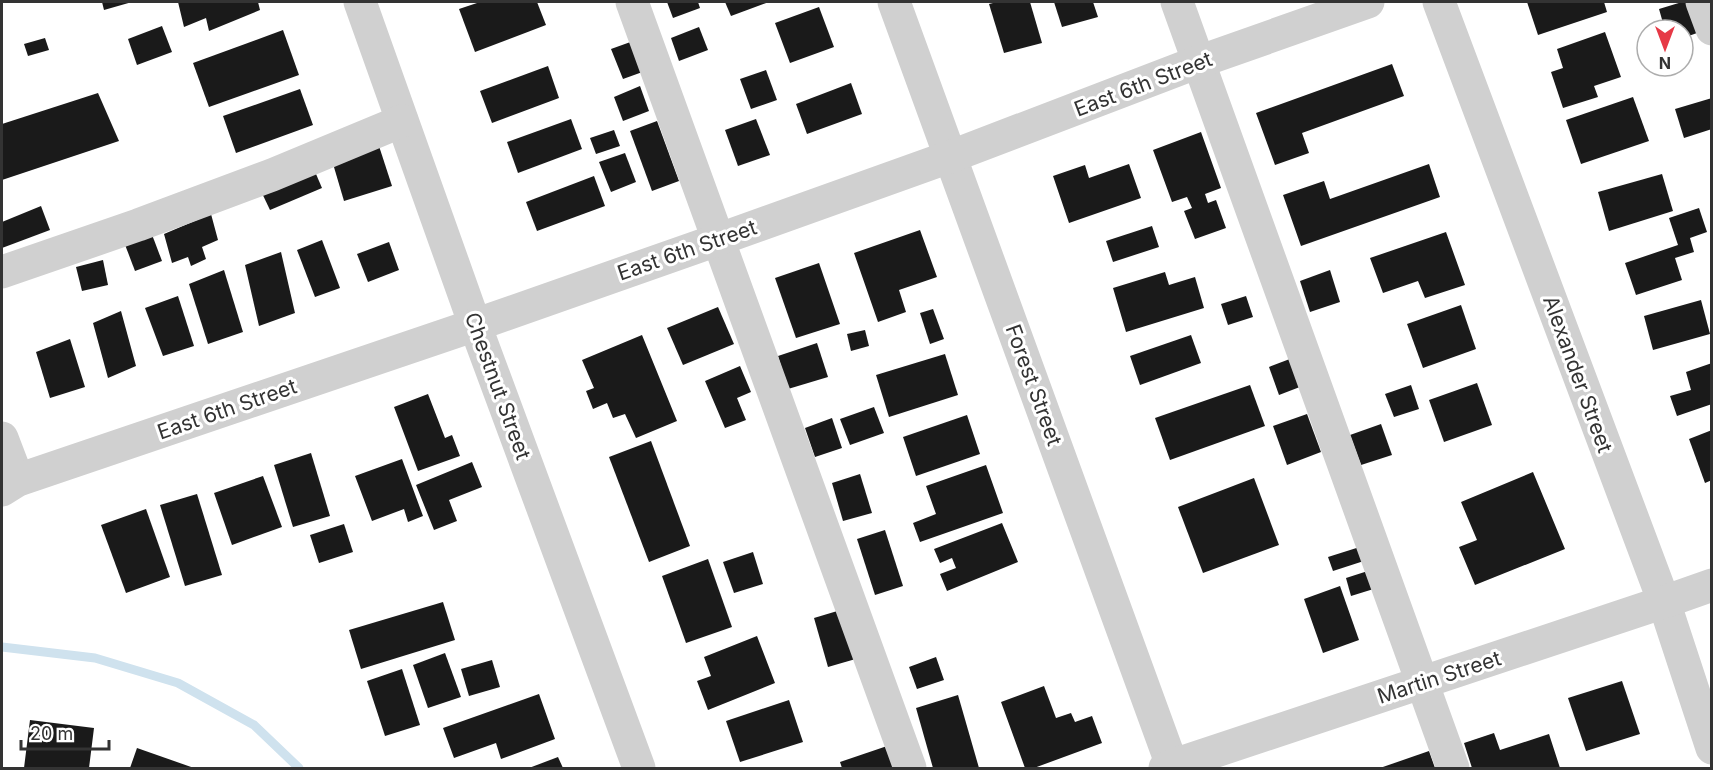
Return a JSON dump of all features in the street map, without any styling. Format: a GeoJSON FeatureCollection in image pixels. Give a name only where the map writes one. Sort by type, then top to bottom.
{"type":"FeatureCollection","features":[{"type":"Feature","properties":{"kind":"street","name":"Chestnut Street"},"geometry":{"type":"LineString","coordinates":[[360,2],[475,325],[639,768]]}},
{"type":"Feature","properties":{"kind":"street"},"geometry":{"type":"LineString","coordinates":[[632,2],[720,239],[910,768]]}},
{"type":"Feature","properties":{"kind":"street","name":"Forest Street"},"geometry":{"type":"LineString","coordinates":[[894,2],[952,156],[1170,768]]}},
{"type":"Feature","properties":{"kind":"street"},"geometry":{"type":"LineString","coordinates":[[1177,2],[1453,768]]}},
{"type":"Feature","properties":{"kind":"street","name":"East 6th Street"},"geometry":{"type":"LineString","coordinates":[[10,485],[720,239],[952,156],[1198,62],[1368,2]]}},
{"type":"Feature","properties":{"kind":"street","name":"Alexander Street"},"geometry":{"type":"LineString","coordinates":[[1439,2],[1664,603],[1712,748]]}},
{"type":"Feature","properties":{"kind":"street"},"geometry":{"type":"LineString","coordinates":[[2,272],[261,179],[402,121]]}},
{"type":"Feature","properties":{"kind":"street"},"geometry":{"type":"LineString","coordinates":[[2,438],[10,485]]}},
{"type":"Feature","properties":{"kind":"street","name":"Martin Street"},"geometry":{"type":"LineString","coordinates":[[1170,768],[1712,585]]}},
{"type":"Feature","properties":{"kind":"building"},"geometry":{"type":"Polygon","coordinates":[[[102,2],[132,2],[104,10],[102,2]]]}},
{"type":"Feature","properties":{"kind":"building"},"geometry":{"type":"Polygon","coordinates":[[[178,2],[258,2],[260,10],[209,31],[206,18],[184,27],[178,2]]]}},
{"type":"Feature","properties":{"kind":"building"},"geometry":{"type":"Polygon","coordinates":[[[480,2],[537,2],[546,25],[475,52],[459,9],[480,2]]]}},
{"type":"Feature","properties":{"kind":"building"},"geometry":{"type":"Polygon","coordinates":[[[667,2],[698,2],[700,8],[673,18],[667,2]]]}},
{"type":"Feature","properties":{"kind":"building"},"geometry":{"type":"Polygon","coordinates":[[[725,2],[769,2],[731,16],[725,2]]]}},
{"type":"Feature","properties":{"kind":"building"},"geometry":{"type":"Polygon","coordinates":[[[1030,2],[1042,43],[1004,53],[989,4],[1030,2]]]}},
{"type":"Feature","properties":{"kind":"building"},"geometry":{"type":"Polygon","coordinates":[[[1054,2],[1093,2],[1098,17],[1062,27],[1054,2]]]}},
{"type":"Feature","properties":{"kind":"building"},"geometry":{"type":"Polygon","coordinates":[[[1527,2],[1604,2],[1607,12],[1538,35],[1527,2]]]}},
{"type":"Feature","properties":{"kind":"building"},"geometry":{"type":"Polygon","coordinates":[[[1687,2],[1692,18],[1662,18],[1659,9],[1687,2]]]}},
{"type":"Feature","properties":{"kind":"building"},"geometry":{"type":"Polygon","coordinates":[[[819,7],[834,47],[790,63],[775,23],[819,7]]]}},
{"type":"Feature","properties":{"kind":"building"},"geometry":{"type":"Polygon","coordinates":[[[162,26],[172,52],[137,65],[128,39],[162,26]]]}},
{"type":"Feature","properties":{"kind":"building"},"geometry":{"type":"Polygon","coordinates":[[[699,27],[708,50],[679,61],[671,38],[699,27]]]}},
{"type":"Feature","properties":{"kind":"building"},"geometry":{"type":"Polygon","coordinates":[[[283,30],[299,75],[209,107],[193,63],[283,30]]]}},
{"type":"Feature","properties":{"kind":"building"},"geometry":{"type":"Polygon","coordinates":[[[1605,32],[1621,77],[1594,86],[1598,97],[1563,108],[1551,72],[1563,68],[1557,49],[1605,32]]]}},
{"type":"Feature","properties":{"kind":"building"},"geometry":{"type":"Polygon","coordinates":[[[45,38],[49,50],[28,56],[24,44],[45,38]]]}},
{"type":"Feature","properties":{"kind":"building"},"geometry":{"type":"Polygon","coordinates":[[[636,40],[648,70],[623,79],[611,49],[636,40]]]}},
{"type":"Feature","properties":{"kind":"building"},"geometry":{"type":"Polygon","coordinates":[[[1392,64],[1404,96],[1302,133],[1309,153],[1275,165],[1256,113],[1392,64]]]}},
{"type":"Feature","properties":{"kind":"building"},"geometry":{"type":"Polygon","coordinates":[[[548,66],[559,98],[492,123],[480,91],[548,66]]]}},
{"type":"Feature","properties":{"kind":"building"},"geometry":{"type":"Polygon","coordinates":[[[766,70],[777,100],[751,109],[740,79],[766,70]]]}},
{"type":"Feature","properties":{"kind":"building"},"geometry":{"type":"Polygon","coordinates":[[[851,83],[862,114],[807,134],[796,104],[851,83]]]}},
{"type":"Feature","properties":{"kind":"building"},"geometry":{"type":"Polygon","coordinates":[[[640,86],[649,111],[623,121],[614,97],[640,86]]]}},
{"type":"Feature","properties":{"kind":"building"},"geometry":{"type":"Polygon","coordinates":[[[300,89],[313,125],[236,153],[223,116],[300,89]]]}},
{"type":"Feature","properties":{"kind":"building"},"geometry":{"type":"Polygon","coordinates":[[[98,93],[119,141],[2,180],[2,124],[98,93]]]}},
{"type":"Feature","properties":{"kind":"building"},"geometry":{"type":"Polygon","coordinates":[[[1633,97],[1649,141],[1581,164],[1566,120],[1633,97]]]}},
{"type":"Feature","properties":{"kind":"building"},"geometry":{"type":"Polygon","coordinates":[[[1712,98],[1712,129],[1684,138],[1675,109],[1712,98]]]}},
{"type":"Feature","properties":{"kind":"building"},"geometry":{"type":"Polygon","coordinates":[[[571,119],[582,149],[518,173],[507,142],[571,119]]]}},
{"type":"Feature","properties":{"kind":"building"},"geometry":{"type":"Polygon","coordinates":[[[756,119],[770,155],[738,166],[725,130],[756,119]]]}},
{"type":"Feature","properties":{"kind":"building"},"geometry":{"type":"Polygon","coordinates":[[[657,121],[679,181],[652,191],[630,131],[657,121]]]}},
{"type":"Feature","properties":{"kind":"building"},"geometry":{"type":"Polygon","coordinates":[[[614,130],[620,146],[596,154],[590,138],[614,130]]]}},
{"type":"Feature","properties":{"kind":"building"},"geometry":{"type":"Polygon","coordinates":[[[1201,132],[1221,188],[1205,194],[1208,203],[1216,200],[1226,228],[1195,239],[1184,211],[1192,208],[1187,197],[1172,202],[1153,150],[1201,132]]]}},
{"type":"Feature","properties":{"kind":"building"},"geometry":{"type":"Polygon","coordinates":[[[378,143],[392,186],[344,201],[331,157],[378,143]]]}},
{"type":"Feature","properties":{"kind":"building"},"geometry":{"type":"Polygon","coordinates":[[[625,153],[636,182],[611,192],[599,162],[625,153]]]}},
{"type":"Feature","properties":{"kind":"building"},"geometry":{"type":"Polygon","coordinates":[[[1129,164],[1141,198],[1069,223],[1053,176],[1085,165],[1089,178],[1129,164]]]}},
{"type":"Feature","properties":{"kind":"building"},"geometry":{"type":"Polygon","coordinates":[[[1429,164],[1440,197],[1301,246],[1283,195],[1324,181],[1330,199],[1429,164]]]}},
{"type":"Feature","properties":{"kind":"building"},"geometry":{"type":"Polygon","coordinates":[[[313,167],[322,188],[270,210],[260,189],[313,167]]]}},
{"type":"Feature","properties":{"kind":"building"},"geometry":{"type":"Polygon","coordinates":[[[1662,174],[1673,211],[1609,231],[1598,192],[1662,174]]]}},
{"type":"Feature","properties":{"kind":"building"},"geometry":{"type":"Polygon","coordinates":[[[594,176],[605,206],[537,231],[526,202],[594,176]]]}},
{"type":"Feature","properties":{"kind":"building"},"geometry":{"type":"Polygon","coordinates":[[[41,206],[50,230],[2,248],[2,222],[41,206]]]}},
{"type":"Feature","properties":{"kind":"building"},"geometry":{"type":"Polygon","coordinates":[[[1699,208],[1707,232],[1690,238],[1694,252],[1675,258],[1682,280],[1636,295],[1625,263],[1678,245],[1669,218],[1699,208]]]}},
{"type":"Feature","properties":{"kind":"building"},"geometry":{"type":"Polygon","coordinates":[[[211,214],[218,240],[202,247],[206,259],[191,266],[188,257],[172,263],[164,234],[211,214]]]}},
{"type":"Feature","properties":{"kind":"building"},"geometry":{"type":"Polygon","coordinates":[[[1152,226],[1159,247],[1113,262],[1106,241],[1152,226]]]}},
{"type":"Feature","properties":{"kind":"building"},"geometry":{"type":"Polygon","coordinates":[[[920,230],[937,277],[899,290],[906,312],[878,322],[854,253],[920,230]]]}},
{"type":"Feature","properties":{"kind":"building"},"geometry":{"type":"Polygon","coordinates":[[[151,232],[162,261],[135,271],[124,242],[151,232]]]}},
{"type":"Feature","properties":{"kind":"building"},"geometry":{"type":"Polygon","coordinates":[[[1446,232],[1465,285],[1425,298],[1418,281],[1383,293],[1370,258],[1446,232]]]}},
{"type":"Feature","properties":{"kind":"building"},"geometry":{"type":"Polygon","coordinates":[[[322,240],[340,288],[315,297],[297,250],[322,240]]]}},
{"type":"Feature","properties":{"kind":"building"},"geometry":{"type":"Polygon","coordinates":[[[389,242],[399,270],[368,282],[357,254],[389,242]]]}},
{"type":"Feature","properties":{"kind":"building"},"geometry":{"type":"Polygon","coordinates":[[[281,252],[295,313],[259,326],[245,265],[281,252]]]}},
{"type":"Feature","properties":{"kind":"building"},"geometry":{"type":"Polygon","coordinates":[[[103,260],[108,285],[82,291],[76,267],[103,260]]]}},
{"type":"Feature","properties":{"kind":"building"},"geometry":{"type":"Polygon","coordinates":[[[819,263],[840,324],[796,338],[775,278],[819,263]]]}},
{"type":"Feature","properties":{"kind":"building"},"geometry":{"type":"Polygon","coordinates":[[[224,270],[243,332],[208,344],[189,284],[224,270]]]}},
{"type":"Feature","properties":{"kind":"building"},"geometry":{"type":"Polygon","coordinates":[[[1330,270],[1340,302],[1310,312],[1300,281],[1330,270]]]}},
{"type":"Feature","properties":{"kind":"building"},"geometry":{"type":"Polygon","coordinates":[[[1165,272],[1169,285],[1195,277],[1204,308],[1126,332],[1113,288],[1165,272]]]}},
{"type":"Feature","properties":{"kind":"building"},"geometry":{"type":"Polygon","coordinates":[[[178,296],[194,346],[163,356],[145,308],[178,296]]]}},
{"type":"Feature","properties":{"kind":"building"},"geometry":{"type":"Polygon","coordinates":[[[1246,296],[1253,317],[1228,325],[1221,304],[1246,296]]]}},
{"type":"Feature","properties":{"kind":"building"},"geometry":{"type":"Polygon","coordinates":[[[1701,300],[1710,334],[1653,350],[1644,316],[1701,300]]]}},
{"type":"Feature","properties":{"kind":"building"},"geometry":{"type":"Polygon","coordinates":[[[1461,305],[1476,349],[1423,368],[1407,324],[1461,305]]]}},
{"type":"Feature","properties":{"kind":"building"},"geometry":{"type":"Polygon","coordinates":[[[718,307],[734,344],[683,365],[667,328],[718,307]]]}},
{"type":"Feature","properties":{"kind":"building"},"geometry":{"type":"Polygon","coordinates":[[[933,309],[944,339],[930,344],[920,313],[933,309]]]}},
{"type":"Feature","properties":{"kind":"building"},"geometry":{"type":"Polygon","coordinates":[[[121,311],[136,366],[108,378],[93,323],[121,311]]]}},
{"type":"Feature","properties":{"kind":"building"},"geometry":{"type":"Polygon","coordinates":[[[865,330],[869,346],[851,351],[847,334],[865,330]]]}},
{"type":"Feature","properties":{"kind":"building"},"geometry":{"type":"Polygon","coordinates":[[[642,335],[677,421],[636,438],[625,414],[613,418],[607,403],[593,409],[586,391],[594,388],[582,360],[642,335]]]}},
{"type":"Feature","properties":{"kind":"building"},"geometry":{"type":"Polygon","coordinates":[[[1191,335],[1201,363],[1140,385],[1130,356],[1191,335]]]}},
{"type":"Feature","properties":{"kind":"building"},"geometry":{"type":"Polygon","coordinates":[[[70,339],[85,387],[50,398],[36,352],[70,339]]]}},
{"type":"Feature","properties":{"kind":"building"},"geometry":{"type":"Polygon","coordinates":[[[817,343],[828,377],[788,389],[778,356],[817,343]]]}},
{"type":"Feature","properties":{"kind":"building"},"geometry":{"type":"Polygon","coordinates":[[[945,354],[958,395],[889,417],[876,375],[945,354]]]}},
{"type":"Feature","properties":{"kind":"building"},"geometry":{"type":"Polygon","coordinates":[[[1295,357],[1305,385],[1279,395],[1269,367],[1295,357]]]}},
{"type":"Feature","properties":{"kind":"building"},"geometry":{"type":"Polygon","coordinates":[[[1712,363],[1712,404],[1677,416],[1670,396],[1691,390],[1686,372],[1712,363]]]}},
{"type":"Feature","properties":{"kind":"building"},"geometry":{"type":"Polygon","coordinates":[[[740,366],[751,392],[737,398],[746,420],[725,428],[705,381],[740,366]]]}},
{"type":"Feature","properties":{"kind":"building"},"geometry":{"type":"Polygon","coordinates":[[[1477,383],[1492,425],[1444,442],[1429,400],[1477,383]]]}},
{"type":"Feature","properties":{"kind":"building"},"geometry":{"type":"Polygon","coordinates":[[[1250,385],[1265,426],[1170,460],[1155,418],[1250,385]]]}},
{"type":"Feature","properties":{"kind":"building"},"geometry":{"type":"Polygon","coordinates":[[[1411,385],[1419,409],[1394,417],[1385,394],[1411,385]]]}},
{"type":"Feature","properties":{"kind":"building"},"geometry":{"type":"Polygon","coordinates":[[[428,394],[445,438],[452,435],[460,456],[418,471],[394,407],[428,394]]]}},
{"type":"Feature","properties":{"kind":"building"},"geometry":{"type":"Polygon","coordinates":[[[874,407],[884,433],[850,445],[840,419],[874,407]]]}},
{"type":"Feature","properties":{"kind":"building"},"geometry":{"type":"Polygon","coordinates":[[[1307,414],[1321,452],[1287,465],[1273,426],[1307,414]]]}},
{"type":"Feature","properties":{"kind":"building"},"geometry":{"type":"Polygon","coordinates":[[[967,415],[980,454],[916,476],[903,437],[967,415]]]}},
{"type":"Feature","properties":{"kind":"building"},"geometry":{"type":"Polygon","coordinates":[[[832,418],[842,448],[815,457],[805,428],[832,418]]]}},
{"type":"Feature","properties":{"kind":"building"},"geometry":{"type":"Polygon","coordinates":[[[1381,424],[1392,455],[1361,465],[1350,435],[1381,424]]]}},
{"type":"Feature","properties":{"kind":"building"},"geometry":{"type":"Polygon","coordinates":[[[1712,430],[1712,480],[1705,483],[1689,439],[1712,430]]]}},
{"type":"Feature","properties":{"kind":"building"},"geometry":{"type":"Polygon","coordinates":[[[651,441],[690,546],[649,562],[609,457],[651,441]]]}},
{"type":"Feature","properties":{"kind":"building"},"geometry":{"type":"Polygon","coordinates":[[[311,453],[330,516],[293,527],[274,465],[311,453]]]}},
{"type":"Feature","properties":{"kind":"building"},"geometry":{"type":"Polygon","coordinates":[[[402,459],[423,516],[408,522],[404,509],[372,521],[355,476],[402,459]]]}},
{"type":"Feature","properties":{"kind":"building"},"geometry":{"type":"Polygon","coordinates":[[[472,462],[482,487],[449,500],[457,521],[434,530],[416,485],[472,462]]]}},
{"type":"Feature","properties":{"kind":"building"},"geometry":{"type":"Polygon","coordinates":[[[986,465],[1003,513],[920,542],[913,523],[936,514],[926,486],[986,465]]]}},
{"type":"Feature","properties":{"kind":"building"},"geometry":{"type":"Polygon","coordinates":[[[1533,472],[1565,549],[1475,585],[1459,547],[1477,540],[1461,502],[1533,472]]]}},
{"type":"Feature","properties":{"kind":"building"},"geometry":{"type":"Polygon","coordinates":[[[860,474],[872,513],[843,521],[832,483],[860,474]]]}},
{"type":"Feature","properties":{"kind":"building"},"geometry":{"type":"Polygon","coordinates":[[[263,476],[282,527],[232,545],[214,493],[263,476]]]}},
{"type":"Feature","properties":{"kind":"building"},"geometry":{"type":"Polygon","coordinates":[[[1254,478],[1279,545],[1203,573],[1178,507],[1254,478]]]}},
{"type":"Feature","properties":{"kind":"building"},"geometry":{"type":"Polygon","coordinates":[[[197,494],[222,575],[185,586],[160,505],[197,494]]]}},
{"type":"Feature","properties":{"kind":"building"},"geometry":{"type":"Polygon","coordinates":[[[146,509],[170,577],[126,593],[101,525],[146,509]]]}},
{"type":"Feature","properties":{"kind":"building"},"geometry":{"type":"Polygon","coordinates":[[[1002,523],[1018,562],[947,591],[940,574],[956,568],[952,558],[940,563],[934,549],[1002,523]]]}},
{"type":"Feature","properties":{"kind":"building"},"geometry":{"type":"Polygon","coordinates":[[[344,524],[353,552],[319,563],[310,535],[344,524]]]}},
{"type":"Feature","properties":{"kind":"building"},"geometry":{"type":"Polygon","coordinates":[[[885,530],[903,586],[875,595],[857,539],[885,530]]]}},
{"type":"Feature","properties":{"kind":"building"},"geometry":{"type":"Polygon","coordinates":[[[1366,545],[1370,559],[1333,571],[1328,557],[1366,545]]]}},
{"type":"Feature","properties":{"kind":"building"},"geometry":{"type":"Polygon","coordinates":[[[753,552],[763,584],[734,593],[723,562],[753,552]]]}},
{"type":"Feature","properties":{"kind":"building"},"geometry":{"type":"Polygon","coordinates":[[[708,559],[732,627],[686,643],[662,576],[708,559]]]}},
{"type":"Feature","properties":{"kind":"building"},"geometry":{"type":"Polygon","coordinates":[[[1374,569],[1380,587],[1351,596],[1346,578],[1374,569]]]}},
{"type":"Feature","properties":{"kind":"building"},"geometry":{"type":"Polygon","coordinates":[[[1340,586],[1359,640],[1323,653],[1304,599],[1340,586]]]}},
{"type":"Feature","properties":{"kind":"building"},"geometry":{"type":"Polygon","coordinates":[[[443,602],[455,640],[361,669],[349,630],[443,602]]]}},
{"type":"Feature","properties":{"kind":"building"},"geometry":{"type":"Polygon","coordinates":[[[844,609],[859,658],[828,667],[814,618],[844,609]]]}},
{"type":"Feature","properties":{"kind":"building"},"geometry":{"type":"Polygon","coordinates":[[[757,636],[775,683],[708,710],[697,681],[711,676],[704,657],[757,636]]]}},
{"type":"Feature","properties":{"kind":"building"},"geometry":{"type":"Polygon","coordinates":[[[445,653],[461,697],[428,708],[413,665],[445,653]]]}},
{"type":"Feature","properties":{"kind":"building"},"geometry":{"type":"Polygon","coordinates":[[[936,657],[944,680],[917,689],[909,667],[936,657]]]}},
{"type":"Feature","properties":{"kind":"building"},"geometry":{"type":"Polygon","coordinates":[[[492,660],[500,687],[469,696],[461,669],[492,660]]]}},
{"type":"Feature","properties":{"kind":"building"},"geometry":{"type":"Polygon","coordinates":[[[402,669],[420,725],[385,736],[367,681],[402,669]]]}},
{"type":"Feature","properties":{"kind":"building"},"geometry":{"type":"Polygon","coordinates":[[[1622,681],[1640,734],[1586,751],[1568,698],[1622,681]]]}},
{"type":"Feature","properties":{"kind":"building"},"geometry":{"type":"Polygon","coordinates":[[[1044,686],[1056,718],[1071,713],[1075,722],[1092,716],[1102,743],[1034,768],[1025,768],[1001,702],[1044,686]]]}},
{"type":"Feature","properties":{"kind":"building"},"geometry":{"type":"Polygon","coordinates":[[[539,694],[555,739],[501,759],[496,743],[454,758],[443,728],[539,694]]]}},
{"type":"Feature","properties":{"kind":"building"},"geometry":{"type":"Polygon","coordinates":[[[958,695],[979,768],[933,768],[916,708],[958,695]]]}},
{"type":"Feature","properties":{"kind":"building"},"geometry":{"type":"Polygon","coordinates":[[[789,700],[803,742],[740,762],[726,721],[789,700]]]}},
{"type":"Feature","properties":{"kind":"building"},"geometry":{"type":"Polygon","coordinates":[[[30,720],[94,728],[89,768],[24,768],[30,720]]]}},
{"type":"Feature","properties":{"kind":"building"},"geometry":{"type":"Polygon","coordinates":[[[1494,733],[1500,750],[1549,734],[1560,768],[1472,768],[1464,743],[1494,733]]]}},
{"type":"Feature","properties":{"kind":"building"},"geometry":{"type":"Polygon","coordinates":[[[896,743],[905,768],[842,768],[840,762],[896,743]]]}},
{"type":"Feature","properties":{"kind":"building"},"geometry":{"type":"Polygon","coordinates":[[[137,748],[194,768],[130,768],[137,748]]]}},
{"type":"Feature","properties":{"kind":"building"},"geometry":{"type":"Polygon","coordinates":[[[1429,751],[1435,768],[1380,768],[1429,751]]]}},
{"type":"Feature","properties":{"kind":"building"},"geometry":{"type":"Polygon","coordinates":[[[558,757],[563,768],[529,768],[558,757]]]}},
{"type":"Feature","properties":{"kind":"waterway"},"geometry":{"type":"LineString","coordinates":[[2,647],[95,658],[178,683],[254,725],[299,768]]}}]}
